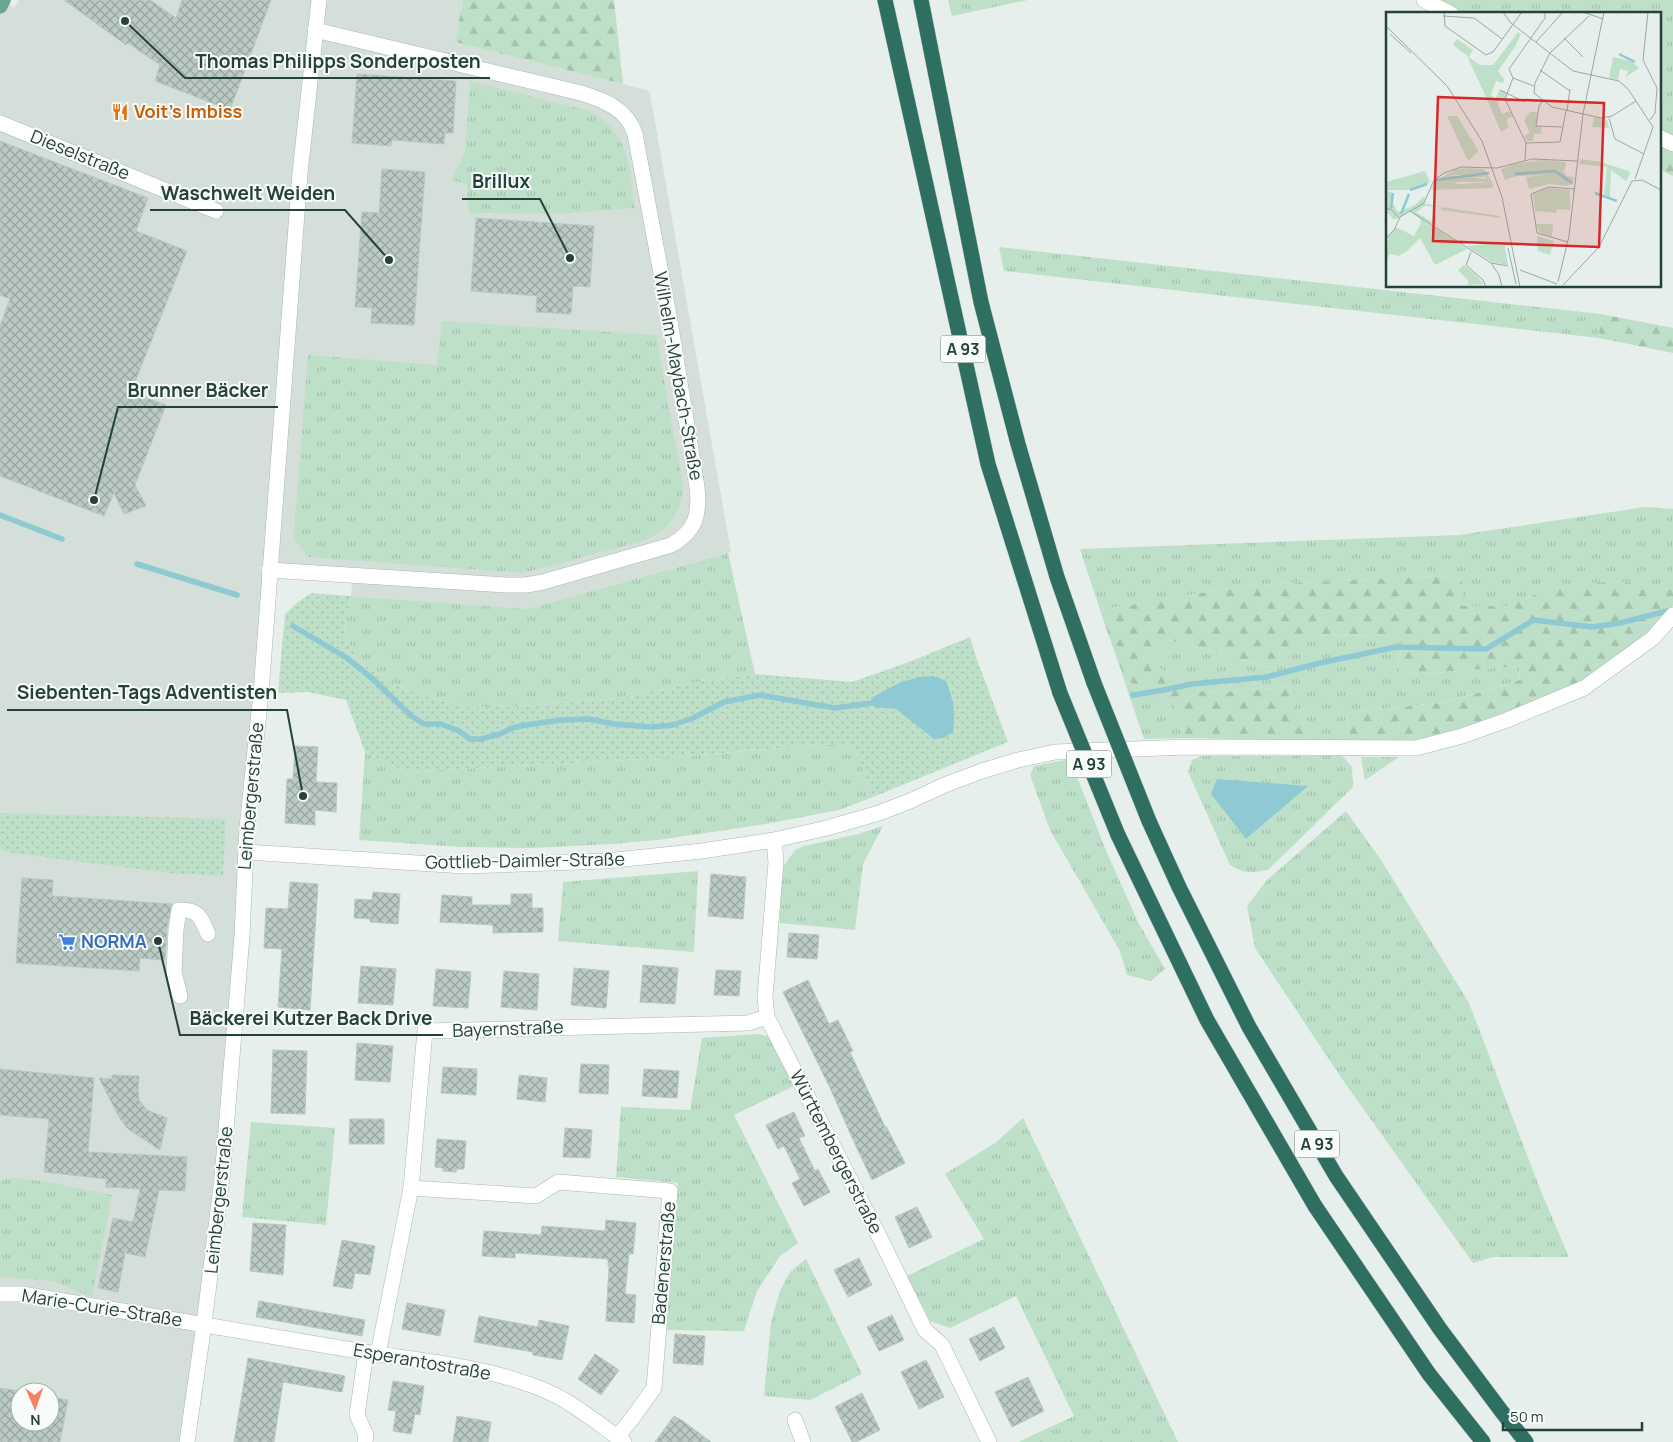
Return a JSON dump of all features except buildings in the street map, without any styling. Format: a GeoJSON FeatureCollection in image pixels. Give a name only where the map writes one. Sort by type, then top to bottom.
{"type":"FeatureCollection","features":[{"type":"Feature","properties":{"kind":"highway","name":"A 93"},"geometry":{"type":"LineString","coordinates":[[886,0],[988,464],[1060,693],[1118,835],[1207,1020],[1315,1206],[1429,1374],[1483,1442]]}},
{"type":"Feature","properties":{"kind":"highway","name":"A 93"},"geometry":{"type":"LineString","coordinates":[[921,0],[983,311],[1018,444],[1057,577],[1094,683],[1149,821],[1179,887],[1249,1028],[1336,1176],[1440,1329],[1526,1442]]}},
{"type":"Feature","properties":{"kind":"main road"},"geometry":{"type":"LineString","coordinates":[[0,6],[3,0]]}},
{"type":"Feature","properties":{"kind":"street","name":"Leimbergerstraße"},"geometry":{"type":"LineString","coordinates":[[187,1442],[223,1168],[300,173],[319,0]]}},
{"type":"Feature","properties":{"kind":"street"},"geometry":{"type":"LineString","coordinates":[[1424,0],[1447,12]]}},
{"type":"Feature","properties":{"kind":"street","name":"Wilhelm-Maybach-Straße"},"geometry":{"type":"LineString","coordinates":[[269,570],[526,585],[544,582],[671,545],[690,529],[698,509],[697,487],[670,321],[635,134],[632,125],[626,117],[615,106],[581,93],[316,30]]}},
{"type":"Feature","properties":{"kind":"street","name":"Dieselstraße"},"geometry":{"type":"LineString","coordinates":[[0,123],[216,211]]}},
{"type":"Feature","properties":{"kind":"street"},"geometry":{"type":"LineString","coordinates":[[1660,138],[1673,144]]}},
{"type":"Feature","properties":{"kind":"street","name":"Gottlieb-Daimler-Straße"},"geometry":{"type":"LineString","coordinates":[[246,852],[409,864],[464,866],[563,864],[655,857],[774,840],[827,828],[879,813],[982,771],[1018,760],[1055,752],[1188,747],[1416,748],[1462,736],[1507,720],[1584,688],[1653,638],[1673,615]]}},
{"type":"Feature","properties":{"kind":"street","name":"Württembergerstraße"},"geometry":{"type":"LineString","coordinates":[[774,840],[776,862],[765,997],[768,1017],[925,1330],[942,1345],[989,1442]]}},
{"type":"Feature","properties":{"kind":"street"},"geometry":{"type":"LineString","coordinates":[[180,996],[174,972],[179,910],[195,912],[201,919],[208,934]]}},
{"type":"Feature","properties":{"kind":"street","name":"Bayernstraße"},"geometry":{"type":"LineString","coordinates":[[366,1442],[366,1435],[357,1415],[411,1188],[425,1031],[748,1022],[768,1017]]}},
{"type":"Feature","properties":{"kind":"street","name":"Badenerstraße"},"geometry":{"type":"LineString","coordinates":[[411,1188],[536,1196],[558,1182],[670,1191],[654,1388],[631,1420],[620,1440]]}},
{"type":"Feature","properties":{"kind":"street","name":"Marie-Curie-Straße"},"geometry":{"type":"LineString","coordinates":[[0,1294],[22,1294],[204,1324]]}},
{"type":"Feature","properties":{"kind":"street","name":"Esperantostraße"},"geometry":{"type":"LineString","coordinates":[[204,1324],[475,1370],[523,1382],[556,1396],[620,1440]]}},
{"type":"Feature","properties":{"kind":"street"},"geometry":{"type":"LineString","coordinates":[[795,1420],[803,1442]]}},
{"type":"Feature","properties":{"kind":"shaded area"},"geometry":{"type":"Polygon","coordinates":[[[0,0],[5,0],[14,8],[19,0],[463,0],[455,42],[647,90],[650,94],[731,552],[527,609],[351,596],[353,575],[269,570],[242,936],[187,1442],[0,1442],[0,0]]]}},
{"type":"Feature","properties":{"kind":"green space"},"geometry":{"type":"Polygon","coordinates":[[[463,0],[614,0],[623,84],[455,42],[463,0]]]}},
{"type":"Feature","properties":{"kind":"green space"},"geometry":{"type":"Polygon","coordinates":[[[948,0],[1028,0],[952,16],[948,0]]]}},
{"type":"Feature","properties":{"kind":"green space"},"geometry":{"type":"Polygon","coordinates":[[[1424,0],[1673,0],[1673,144],[1660,138],[1660,12],[1447,12],[1424,0]]]}},
{"type":"Feature","properties":{"kind":"green space"},"geometry":{"type":"Polygon","coordinates":[[[470,81],[589,111],[603,120],[613,130],[626,152],[635,208],[555,214],[469,213],[467,184],[452,180],[465,152],[470,81]]]}},
{"type":"Feature","properties":{"kind":"green space"},"geometry":{"type":"Polygon","coordinates":[[[1660,138],[1673,144],[1673,176],[1660,170],[1660,138]]]}},
{"type":"Feature","properties":{"kind":"green space"},"geometry":{"type":"Polygon","coordinates":[[[999,247],[1601,314],[1599,338],[1004,271],[999,247]]]}},
{"type":"Feature","properties":{"kind":"green space"},"geometry":{"type":"Polygon","coordinates":[[[1601,314],[1673,328],[1673,353],[1599,338],[1601,314]]]}},
{"type":"Feature","properties":{"kind":"green space"},"geometry":{"type":"Polygon","coordinates":[[[442,321],[656,335],[683,485],[680,505],[673,519],[661,531],[643,541],[523,573],[308,557],[295,540],[294,533],[308,355],[437,365],[442,321]]]}},
{"type":"Feature","properties":{"kind":"green space"},"geometry":{"type":"Polygon","coordinates":[[[1645,507],[1673,509],[1673,589],[1615,581],[1552,588],[1508,606],[1462,606],[1462,581],[1435,576],[1243,586],[1100,610],[1080,549],[1459,535],[1645,507]]]}},
{"type":"Feature","properties":{"kind":"green space"},"geometry":{"type":"Polygon","coordinates":[[[728,553],[755,674],[698,682],[630,697],[537,705],[470,708],[411,692],[359,662],[344,634],[351,596],[527,609],[728,553]]]}},
{"type":"Feature","properties":{"kind":"green space"},"geometry":{"type":"Polygon","coordinates":[[[1435,576],[1462,581],[1462,606],[1508,606],[1551,588],[1615,581],[1673,589],[1673,606],[1648,633],[1581,683],[1460,730],[1415,741],[1349,740],[1346,713],[1448,702],[1520,680],[1519,666],[1396,676],[1403,636],[1295,635],[1277,669],[1169,640],[1148,662],[1206,693],[1289,687],[1309,741],[1186,738],[1173,702],[1127,681],[1118,662],[1100,610],[1243,586],[1435,576]]]}},
{"type":"Feature","properties":{"kind":"green space"},"geometry":{"type":"Polygon","coordinates":[[[311,593],[351,596],[344,633],[359,662],[411,692],[470,708],[537,705],[630,697],[698,682],[755,674],[852,682],[909,662],[970,637],[1008,742],[873,797],[861,763],[852,745],[817,745],[663,758],[405,772],[365,752],[346,700],[308,692],[278,693],[285,614],[311,593]]]}},
{"type":"Feature","properties":{"kind":"green space"},"geometry":{"type":"Polygon","coordinates":[[[1295,635],[1403,636],[1396,676],[1519,666],[1520,680],[1447,702],[1346,713],[1349,740],[1309,741],[1289,687],[1206,693],[1148,662],[1169,640],[1276,669],[1295,635]]]}},
{"type":"Feature","properties":{"kind":"green space"},"geometry":{"type":"Polygon","coordinates":[[[1118,662],[1127,681],[1173,702],[1186,738],[1144,739],[1118,662]]]}},
{"type":"Feature","properties":{"kind":"green space"},"geometry":{"type":"Polygon","coordinates":[[[817,745],[852,745],[861,763],[873,797],[839,810],[766,824],[658,840],[611,844],[532,848],[462,847],[359,840],[365,752],[405,772],[663,758],[817,745]]]}},
{"type":"Feature","properties":{"kind":"green space"},"geometry":{"type":"Polygon","coordinates":[[[1201,756],[1342,756],[1352,767],[1353,787],[1268,870],[1244,871],[1230,865],[1188,772],[1192,760],[1201,756]]]}},
{"type":"Feature","properties":{"kind":"green space"},"geometry":{"type":"Polygon","coordinates":[[[1361,757],[1399,757],[1365,780],[1361,757]]]}},
{"type":"Feature","properties":{"kind":"green space"},"geometry":{"type":"Polygon","coordinates":[[[1070,759],[1107,853],[1138,922],[1165,969],[1151,981],[1127,975],[1120,951],[1050,830],[1030,775],[1034,766],[1070,759]]]}},
{"type":"Feature","properties":{"kind":"green space"},"geometry":{"type":"Polygon","coordinates":[[[1346,811],[1381,860],[1469,1003],[1540,1189],[1569,1257],[1493,1257],[1473,1263],[1340,1076],[1255,948],[1247,906],[1267,880],[1346,811]]]}},
{"type":"Feature","properties":{"kind":"green space"},"geometry":{"type":"Polygon","coordinates":[[[0,813],[226,819],[223,876],[169,873],[0,850],[0,813]]]}},
{"type":"Feature","properties":{"kind":"green space"},"geometry":{"type":"Polygon","coordinates":[[[883,826],[863,864],[855,930],[780,923],[780,871],[795,850],[883,826]]]}},
{"type":"Feature","properties":{"kind":"green space"},"geometry":{"type":"Polygon","coordinates":[[[698,871],[694,952],[558,941],[563,882],[698,871]]]}},
{"type":"Feature","properties":{"kind":"green space"},"geometry":{"type":"Polygon","coordinates":[[[758,1034],[771,1037],[796,1085],[734,1115],[798,1243],[780,1256],[757,1291],[744,1331],[667,1330],[678,1183],[616,1177],[621,1107],[690,1110],[702,1038],[758,1034]]]}},
{"type":"Feature","properties":{"kind":"green space"},"geometry":{"type":"Polygon","coordinates":[[[1023,1118],[1178,1442],[1018,1442],[1074,1416],[1016,1296],[950,1328],[930,1321],[907,1276],[984,1239],[945,1174],[995,1143],[1023,1118]]]}},
{"type":"Feature","properties":{"kind":"green space"},"geometry":{"type":"Polygon","coordinates":[[[251,1122],[335,1128],[326,1225],[242,1217],[251,1122]]]}},
{"type":"Feature","properties":{"kind":"green space"},"geometry":{"type":"Polygon","coordinates":[[[12,1178],[43,1181],[112,1195],[92,1297],[52,1281],[0,1277],[0,1181],[12,1178]]]}},
{"type":"Feature","properties":{"kind":"green space"},"geometry":{"type":"Polygon","coordinates":[[[806,1259],[862,1374],[810,1400],[764,1396],[771,1322],[780,1291],[790,1272],[806,1259]]]}},
{"type":"Feature","properties":{"kind":"water"},"geometry":{"type":"Polygon","coordinates":[[[933,676],[946,681],[953,706],[953,732],[943,738],[934,739],[896,709],[874,707],[871,698],[901,682],[933,676]]]}},
{"type":"Feature","properties":{"kind":"water"},"geometry":{"type":"Polygon","coordinates":[[[1217,779],[1308,786],[1246,839],[1211,794],[1217,779]]]}},
{"type":"Feature","properties":{"kind":"waterway"},"geometry":{"type":"LineString","coordinates":[[0,515],[62,539]]}},
{"type":"Feature","properties":{"kind":"waterway"},"geometry":{"type":"LineString","coordinates":[[137,564],[237,595]]}},
{"type":"Feature","properties":{"kind":"waterway"},"geometry":{"type":"LineString","coordinates":[[1133,695],[1192,684],[1267,677],[1320,663],[1396,647],[1486,649],[1534,620],[1592,627],[1620,623],[1667,611]]}},
{"type":"Feature","properties":{"kind":"waterway"},"geometry":{"type":"LineString","coordinates":[[293,626],[347,658],[374,680],[411,716],[424,724],[441,724],[459,731],[470,739],[481,739],[526,725],[561,720],[588,719],[614,724],[651,727],[673,725],[693,718],[724,702],[760,695],[835,708],[872,703]]}},
{"type":"Feature","properties":{"kind":"place","name":"Thomas Philipps Sonderposten"},"geometry":{"type":"Point","coordinates":[125,21]}},
{"type":"Feature","properties":{"kind":"place","name":"Voit's Imbiss"},"geometry":{"type":"Point","coordinates":[120,112]}},
{"type":"Feature","properties":{"kind":"place","name":"Brillux"},"geometry":{"type":"Point","coordinates":[570,258]}},
{"type":"Feature","properties":{"kind":"place","name":"Waschwelt Weiden"},"geometry":{"type":"Point","coordinates":[389,260]}},
{"type":"Feature","properties":{"kind":"place","name":"Brunner Bäcker"},"geometry":{"type":"Point","coordinates":[94,500]}},
{"type":"Feature","properties":{"kind":"place","name":"Siebenten-Tags Adventisten"},"geometry":{"type":"Point","coordinates":[303,796]}},
{"type":"Feature","properties":{"kind":"place","name":"Bäckerei Kutzer Back Drive"},"geometry":{"type":"Point","coordinates":[158,941]}},
{"type":"Feature","properties":{"kind":"place","name":"NORMA"},"geometry":{"type":"Point","coordinates":[67,942]}}]}
